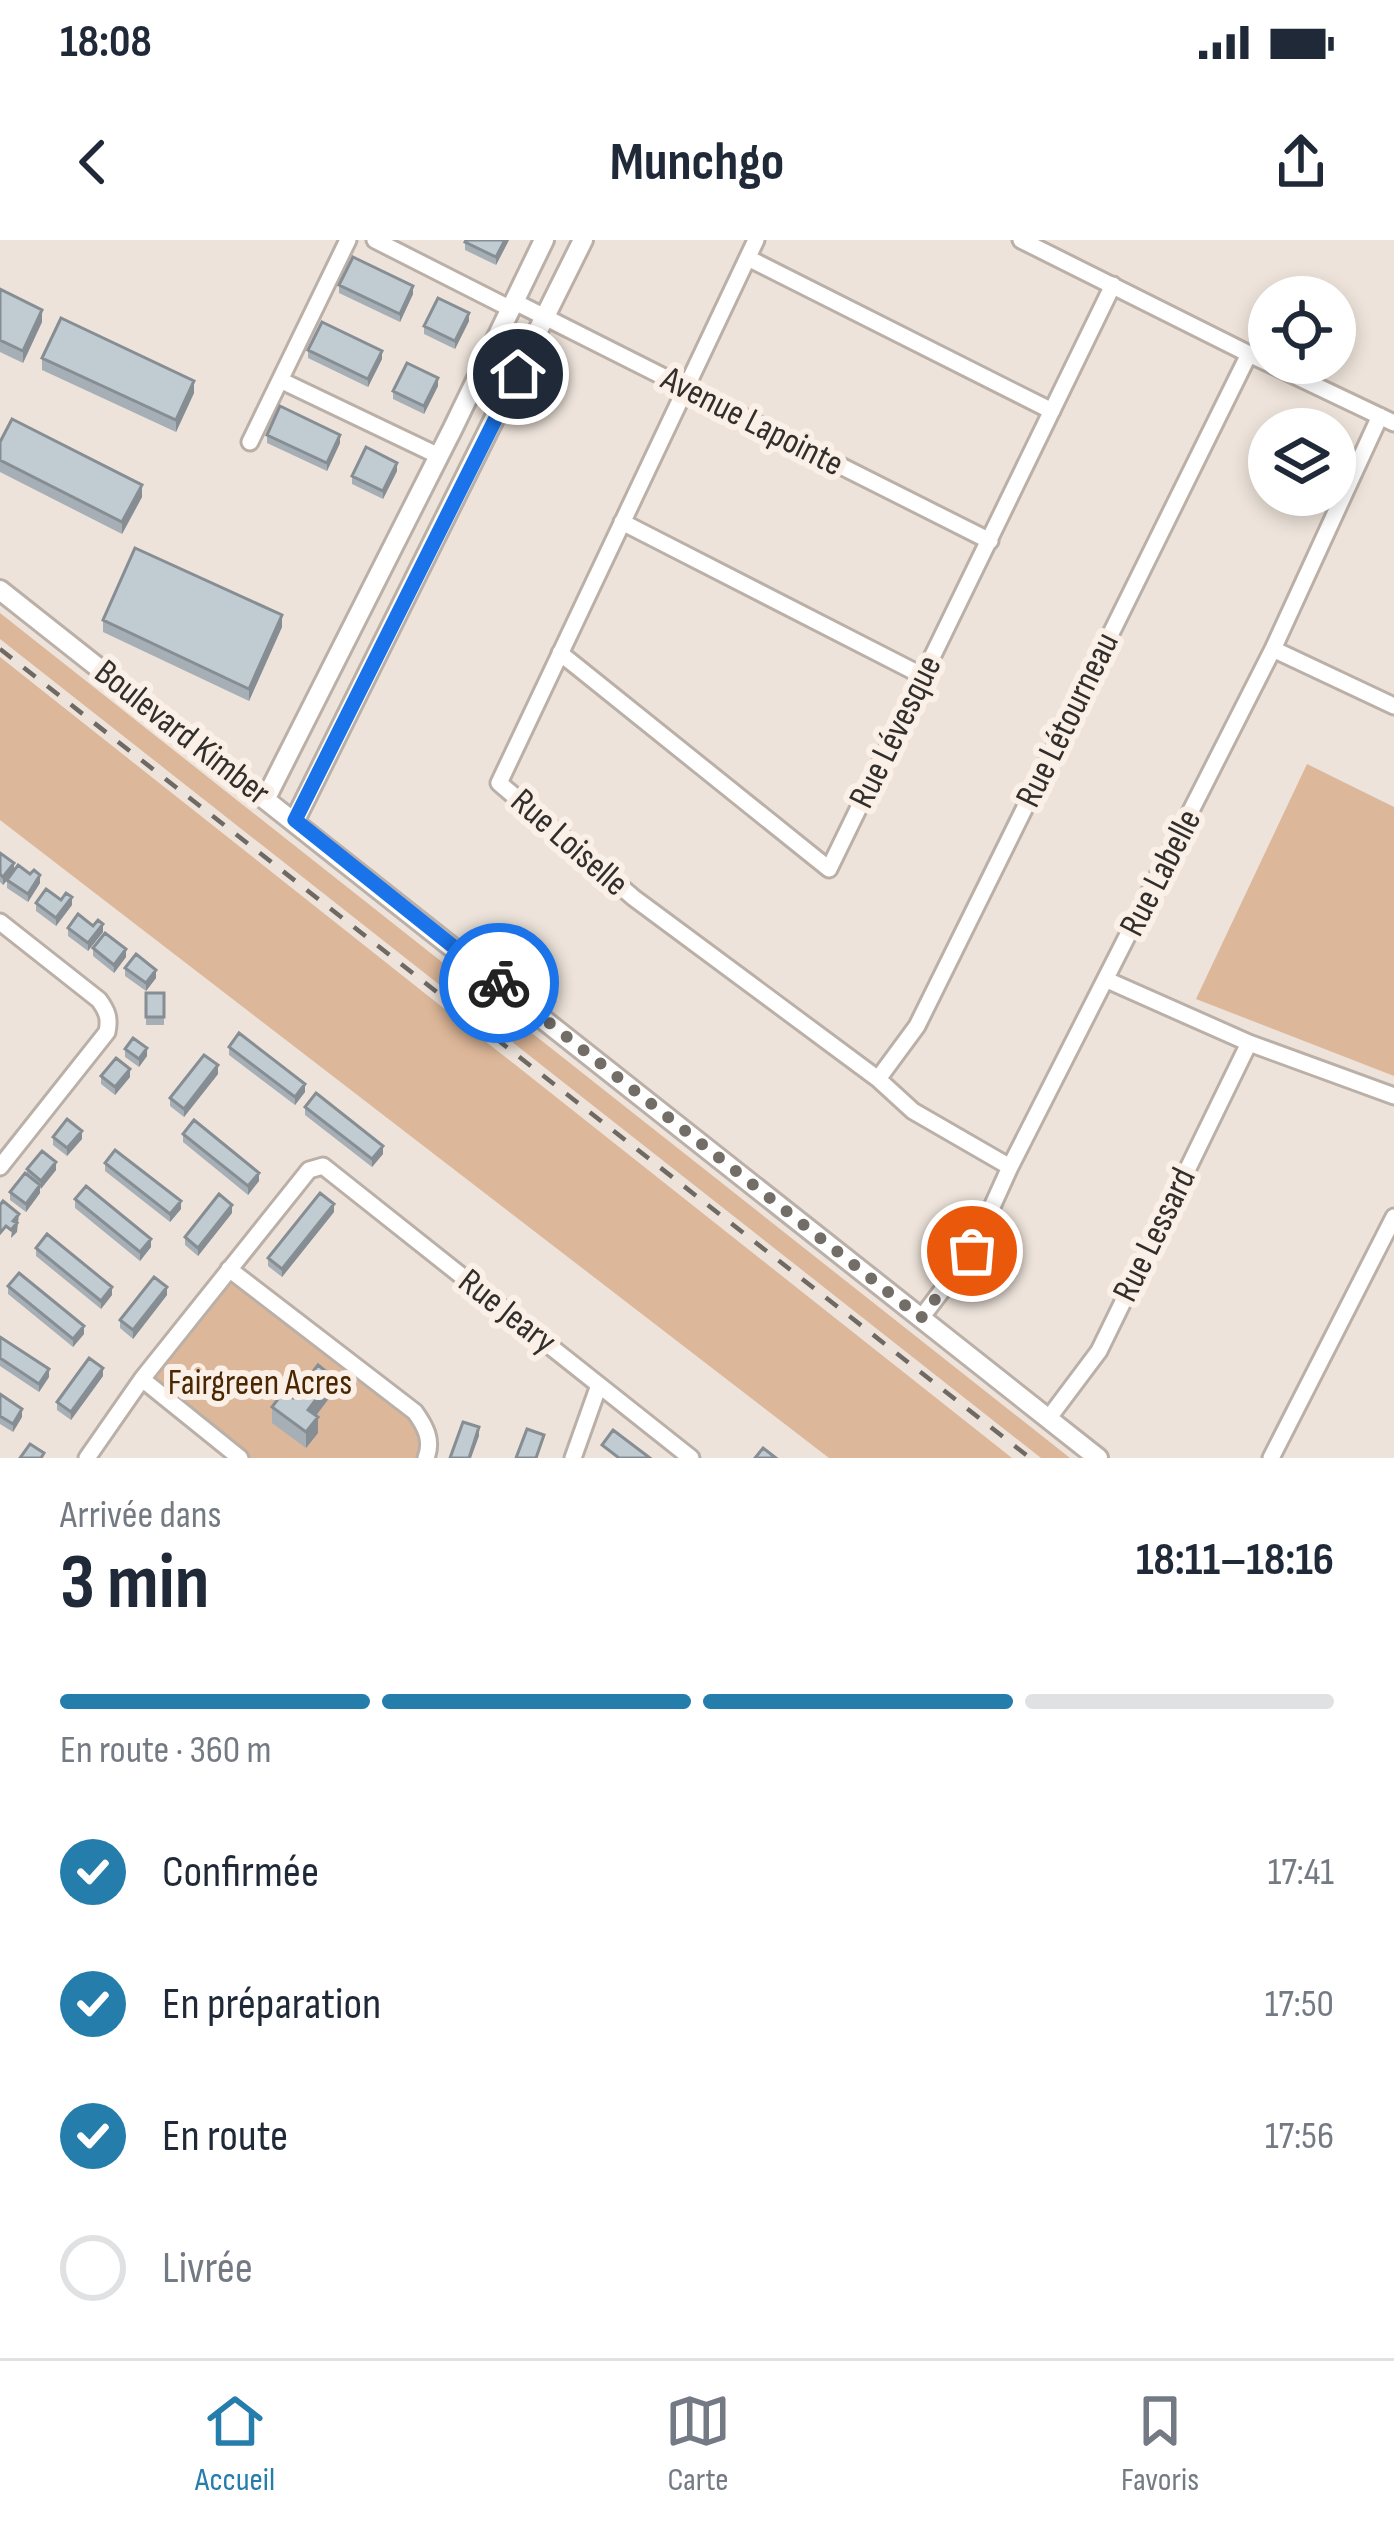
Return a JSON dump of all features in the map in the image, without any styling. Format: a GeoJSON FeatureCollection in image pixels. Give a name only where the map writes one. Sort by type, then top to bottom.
{"type":"FeatureCollection","features":[{"type":"Feature","properties":{"kind":"street"},"geometry":{"type":"LineString","coordinates":[[250,442],[348,240]]}},
{"type":"Feature","properties":{"kind":"street","name":"Avenue Lapointe"},"geometry":{"type":"LineString","coordinates":[[375,240],[546,317],[990,541]]}},
{"type":"Feature","properties":{"kind":"street"},"geometry":{"type":"LineString","coordinates":[[266,798],[544,240]]}},
{"type":"Feature","properties":{"kind":"street"},"geometry":{"type":"LineString","coordinates":[[295,820],[583,240]]}},
{"type":"Feature","properties":{"kind":"street","name":"Rue Loiselle"},"geometry":{"type":"LineString","coordinates":[[756,240],[499,782],[634,898],[878,1079],[913,1112],[1010,1167]]}},
{"type":"Feature","properties":{"kind":"street"},"geometry":{"type":"LineString","coordinates":[[1021,240],[1248,353]]}},
{"type":"Feature","properties":{"kind":"street"},"geometry":{"type":"LineString","coordinates":[[748,258],[1052,411]]}},
{"type":"Feature","properties":{"kind":"street","name":"Rue Lévesque"},"geometry":{"type":"LineString","coordinates":[[560,653],[829,869],[1113,285]]}},
{"type":"Feature","properties":{"kind":"street","name":"Rue Létourneau"},"geometry":{"type":"LineString","coordinates":[[878,1079],[917,1026],[1248,356]]}},
{"type":"Feature","properties":{"kind":"street"},"geometry":{"type":"LineString","coordinates":[[280,380],[439,456]]}},
{"type":"Feature","properties":{"kind":"street"},"geometry":{"type":"LineString","coordinates":[[1312,384],[1387,420]]}},
{"type":"Feature","properties":{"kind":"street","name":"Rue Labelle"},"geometry":{"type":"LineString","coordinates":[[921,1318],[972,1251],[1387,420]]}},
{"type":"Feature","properties":{"kind":"street"},"geometry":{"type":"LineString","coordinates":[[622,522],[923,676]]}},
{"type":"Feature","properties":{"kind":"street","name":"Boulevard Kimber"},"geometry":{"type":"LineString","coordinates":[[0,590],[1097,1458]]}},
{"type":"Feature","properties":{"kind":"street"},"geometry":{"type":"LineString","coordinates":[[1273,650],[1394,706]]}},
{"type":"Feature","properties":{"kind":"street"},"geometry":{"type":"LineString","coordinates":[[0,922],[99,1000],[110,1022],[107,1032],[0,1167]]}},
{"type":"Feature","properties":{"kind":"street"},"geometry":{"type":"LineString","coordinates":[[1107,980],[1249,1042],[1394,1096]]}},
{"type":"Feature","properties":{"kind":"street","name":"Rue Lessard"},"geometry":{"type":"LineString","coordinates":[[1048,1419],[1099,1351],[1249,1042]]}},
{"type":"Feature","properties":{"kind":"street","name":"Rue Jeary"},"geometry":{"type":"LineString","coordinates":[[229,1269],[309,1170],[323,1166],[692,1458]]}},
{"type":"Feature","properties":{"kind":"street"},"geometry":{"type":"LineString","coordinates":[[1271,1458],[1394,1217]]}},
{"type":"Feature","properties":{"kind":"street"},"geometry":{"type":"LineString","coordinates":[[87,1458],[142,1378],[229,1269],[415,1412],[427,1429],[426,1458]]}},
{"type":"Feature","properties":{"kind":"street"},"geometry":{"type":"LineString","coordinates":[[142,1378],[240,1458]]}},
{"type":"Feature","properties":{"kind":"street"},"geometry":{"type":"LineString","coordinates":[[573,1458],[599,1385]]}},
{"type":"Feature","properties":{"kind":"green space"},"geometry":{"type":"Polygon","coordinates":[[[0,613],[1070,1458],[1041,1458],[0,639],[0,613]]]}},
{"type":"Feature","properties":{"kind":"green space"},"geometry":{"type":"Polygon","coordinates":[[[0,657],[1012,1458],[829,1458],[0,820],[0,657]]]}},
{"type":"Feature","properties":{"kind":"green space"},"geometry":{"type":"Polygon","coordinates":[[[1307,764],[1394,807],[1394,1076],[1196,999],[1307,764]]]}},
{"type":"Feature","properties":{"kind":"green space","name":"Fairgreen Acres"},"geometry":{"type":"Polygon","coordinates":[[[229,1269],[415,1412],[426,1458],[240,1458],[142,1379],[229,1269]]]}},
{"type":"Feature","properties":{"kind":"building"},"geometry":{"type":"Polygon","coordinates":[[[466,240],[505,240],[496,257],[466,240]]]}},
{"type":"Feature","properties":{"kind":"building"},"geometry":{"type":"Polygon","coordinates":[[[353,257],[413,286],[400,314],[339,285],[353,257]]]}},
{"type":"Feature","properties":{"kind":"building"},"geometry":{"type":"Polygon","coordinates":[[[0,289],[42,310],[23,351],[0,340],[0,289]]]}},
{"type":"Feature","properties":{"kind":"building"},"geometry":{"type":"Polygon","coordinates":[[[438,298],[469,313],[455,341],[424,326],[438,298]]]}},
{"type":"Feature","properties":{"kind":"building"},"geometry":{"type":"Polygon","coordinates":[[[61,318],[194,381],[176,420],[42,358],[61,318]]]}},
{"type":"Feature","properties":{"kind":"building"},"geometry":{"type":"Polygon","coordinates":[[[322,322],[382,351],[368,379],[308,350],[322,322]]]}},
{"type":"Feature","properties":{"kind":"building"},"geometry":{"type":"Polygon","coordinates":[[[407,363],[438,378],[424,406],[393,391],[407,363]]]}},
{"type":"Feature","properties":{"kind":"building"},"geometry":{"type":"Polygon","coordinates":[[[280,406],[340,435],[327,463],[267,435],[280,406]]]}},
{"type":"Feature","properties":{"kind":"building"},"geometry":{"type":"Polygon","coordinates":[[[12,419],[142,485],[122,522],[0,460],[0,442],[12,419]]]}},
{"type":"Feature","properties":{"kind":"building"},"geometry":{"type":"Polygon","coordinates":[[[366,447],[397,463],[383,491],[352,476],[366,447]]]}},
{"type":"Feature","properties":{"kind":"building"},"geometry":{"type":"Polygon","coordinates":[[[135,548],[282,615],[249,689],[103,620],[135,548]]]}},
{"type":"Feature","properties":{"kind":"building"},"geometry":{"type":"Polygon","coordinates":[[[0,853],[14,863],[3,877],[0,874],[0,853]]]}},
{"type":"Feature","properties":{"kind":"building"},"geometry":{"type":"Polygon","coordinates":[[[18,865],[40,875],[28,894],[7,880],[18,865]]]}},
{"type":"Feature","properties":{"kind":"building"},"geometry":{"type":"Polygon","coordinates":[[[46,889],[61,900],[66,893],[72,897],[56,918],[36,903],[46,889]]]}},
{"type":"Feature","properties":{"kind":"building"},"geometry":{"type":"Polygon","coordinates":[[[78,914],[93,926],[98,920],[103,924],[88,943],[68,928],[78,914]]]}},
{"type":"Feature","properties":{"kind":"building"},"geometry":{"type":"Polygon","coordinates":[[[105,933],[126,949],[114,965],[93,948],[105,933]]]}},
{"type":"Feature","properties":{"kind":"building"},"geometry":{"type":"Polygon","coordinates":[[[136,954],[156,970],[146,983],[125,968],[136,954]]]}},
{"type":"Feature","properties":{"kind":"building"},"geometry":{"type":"Polygon","coordinates":[[[146,993],[164,993],[164,1017],[146,1017],[146,993]]]}},
{"type":"Feature","properties":{"kind":"building"},"geometry":{"type":"Polygon","coordinates":[[[239,1033],[305,1084],[295,1097],[229,1047],[239,1033]]]}},
{"type":"Feature","properties":{"kind":"building"},"geometry":{"type":"Polygon","coordinates":[[[133,1038],[147,1048],[139,1059],[125,1049],[133,1038]]]}},
{"type":"Feature","properties":{"kind":"building"},"geometry":{"type":"Polygon","coordinates":[[[204,1055],[218,1065],[184,1109],[170,1098],[204,1055]]]}},
{"type":"Feature","properties":{"kind":"building"},"geometry":{"type":"Polygon","coordinates":[[[116,1058],[130,1069],[115,1087],[101,1076],[116,1058]]]}},
{"type":"Feature","properties":{"kind":"building"},"geometry":{"type":"Polygon","coordinates":[[[316,1093],[383,1146],[372,1159],[305,1107],[316,1093]]]}},
{"type":"Feature","properties":{"kind":"building"},"geometry":{"type":"Polygon","coordinates":[[[67,1119],[82,1131],[67,1148],[53,1137],[67,1119]]]}},
{"type":"Feature","properties":{"kind":"building"},"geometry":{"type":"Polygon","coordinates":[[[194,1120],[259,1173],[248,1186],[183,1134],[194,1120]]]}},
{"type":"Feature","properties":{"kind":"building"},"geometry":{"type":"Polygon","coordinates":[[[115,1150],[181,1201],[170,1214],[105,1163],[115,1150]]]}},
{"type":"Feature","properties":{"kind":"building"},"geometry":{"type":"Polygon","coordinates":[[[42,1151],[56,1162],[41,1181],[27,1169],[42,1151]]]}},
{"type":"Feature","properties":{"kind":"building"},"geometry":{"type":"Polygon","coordinates":[[[25,1173],[40,1185],[26,1204],[10,1192],[25,1173]]]}},
{"type":"Feature","properties":{"kind":"building"},"geometry":{"type":"Polygon","coordinates":[[[86,1186],[151,1239],[140,1252],[75,1199],[86,1186]]]}},
{"type":"Feature","properties":{"kind":"building"},"geometry":{"type":"Polygon","coordinates":[[[320,1193],[334,1204],[282,1269],[268,1258],[320,1193]]]}},
{"type":"Feature","properties":{"kind":"building"},"geometry":{"type":"Polygon","coordinates":[[[219,1194],[232,1205],[198,1248],[185,1237],[219,1194]]]}},
{"type":"Feature","properties":{"kind":"building"},"geometry":{"type":"Polygon","coordinates":[[[3,1201],[19,1214],[11,1230],[6,1226],[0,1233],[0,1205],[3,1201]]]}},
{"type":"Feature","properties":{"kind":"building"},"geometry":{"type":"Polygon","coordinates":[[[47,1234],[112,1287],[101,1301],[36,1248],[47,1234]]]}},
{"type":"Feature","properties":{"kind":"building"},"geometry":{"type":"Polygon","coordinates":[[[19,1273],[84,1326],[73,1339],[8,1286],[19,1273]]]}},
{"type":"Feature","properties":{"kind":"building"},"geometry":{"type":"Polygon","coordinates":[[[154,1277],[167,1287],[133,1330],[120,1320],[154,1277]]]}},
{"type":"Feature","properties":{"kind":"building"},"geometry":{"type":"Polygon","coordinates":[[[0,1337],[49,1369],[39,1384],[0,1358],[0,1337]]]}},
{"type":"Feature","properties":{"kind":"building"},"geometry":{"type":"Polygon","coordinates":[[[89,1358],[103,1368],[71,1412],[57,1402],[89,1358]]]}},
{"type":"Feature","properties":{"kind":"building"},"geometry":{"type":"Polygon","coordinates":[[[318,1365],[333,1377],[308,1410],[318,1417],[306,1432],[272,1407],[284,1391],[293,1398],[318,1365]]]}},
{"type":"Feature","properties":{"kind":"building"},"geometry":{"type":"Polygon","coordinates":[[[0,1394],[22,1409],[13,1424],[0,1416],[0,1394]]]}},
{"type":"Feature","properties":{"kind":"building"},"geometry":{"type":"Polygon","coordinates":[[[463,1422],[479,1427],[469,1458],[450,1458],[463,1422]]]}},
{"type":"Feature","properties":{"kind":"building"},"geometry":{"type":"Polygon","coordinates":[[[527,1429],[544,1435],[536,1458],[516,1458],[527,1429]]]}},
{"type":"Feature","properties":{"kind":"building"},"geometry":{"type":"Polygon","coordinates":[[[613,1430],[650,1458],[619,1458],[602,1445],[613,1430]]]}},
{"type":"Feature","properties":{"kind":"building"},"geometry":{"type":"Polygon","coordinates":[[[30,1444],[44,1453],[41,1458],[20,1458],[30,1444]]]}},
{"type":"Feature","properties":{"kind":"building"},"geometry":{"type":"Polygon","coordinates":[[[763,1448],[776,1458],[755,1458],[763,1448]]]}},
{"type":"Feature","properties":{"kind":"railway"},"geometry":{"type":"LineString","coordinates":[[0,649],[1030,1458]]}},
{"type":"Feature","properties":{"kind":"way so far"},"geometry":{"type":"LineString","coordinates":[[499,983],[921,1318],[972,1251]]}},
{"type":"Feature","properties":{"kind":"route"},"geometry":{"type":"LineString","coordinates":[[499,983],[295,820],[518,374]]}}]}
